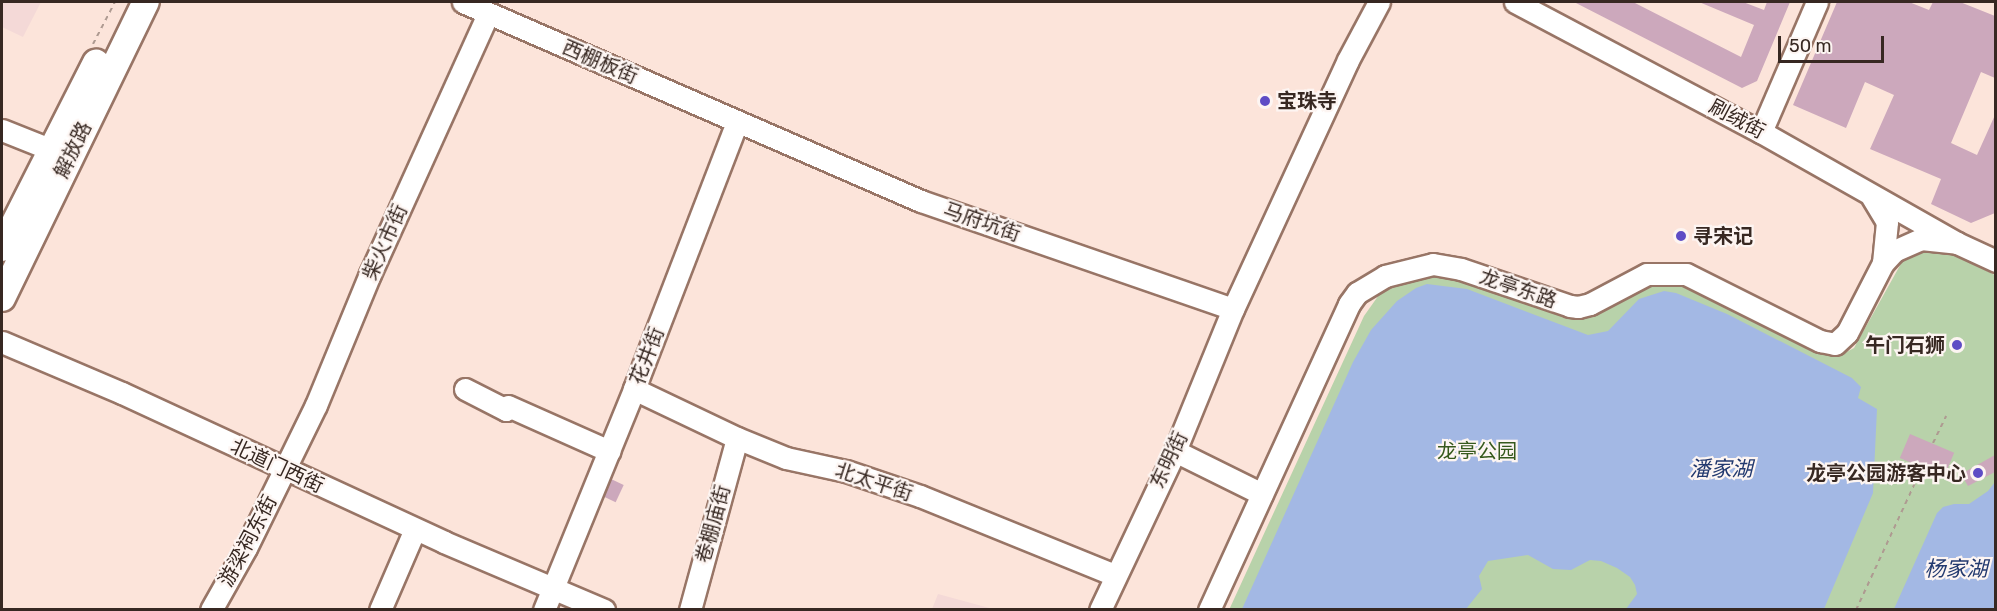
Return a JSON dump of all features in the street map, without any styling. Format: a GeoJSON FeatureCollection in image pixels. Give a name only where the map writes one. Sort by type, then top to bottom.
{"type":"FeatureCollection","features":[{"type":"Feature","properties":{"kind":"main road","name":"解放路"},"geometry":{"type":"LineString","coordinates":[[2,248],[128,2]]}},
{"type":"Feature","properties":{"kind":"main road","name":"解放路"},"geometry":{"type":"LineString","coordinates":[[2,298],[146,2]]}},
{"type":"Feature","properties":{"kind":"street","name":"西棚板街"},"geometry":{"type":"LineString","coordinates":[[463,2],[737,122]]}},
{"type":"Feature","properties":{"kind":"street","name":"东明街"},"geometry":{"type":"LineString","coordinates":[[1100,609],[1175,451],[1233,309],[1348,60],[1379,2]]}},
{"type":"Feature","properties":{"kind":"street","name":"刷绒街"},"geometry":{"type":"LineString","coordinates":[[1515,2],[1761,132],[1957,243],[1995,261]]}},
{"type":"Feature","properties":{"kind":"street"},"geometry":{"type":"LineString","coordinates":[[1761,132],[1816,2]]}},
{"type":"Feature","properties":{"kind":"street","name":"柴火市街"},"geometry":{"type":"LineString","coordinates":[[285,471],[316,405],[370,274],[488,14]]}},
{"type":"Feature","properties":{"kind":"street","name":"马府坑街"},"geometry":{"type":"LineString","coordinates":[[737,122],[921,201],[1233,309]]}},
{"type":"Feature","properties":{"kind":"street","name":"花井街"},"geometry":{"type":"LineString","coordinates":[[544,609],[634,389],[737,122]]}},
{"type":"Feature","properties":{"kind":"street"},"geometry":{"type":"LineString","coordinates":[[2,130],[52,150]]}},
{"type":"Feature","properties":{"kind":"street"},"geometry":{"type":"LineString","coordinates":[[1871,195],[1887,222],[1883,263]]}},
{"type":"Feature","properties":{"kind":"street","name":"龙亭东路"},"geometry":{"type":"LineString","coordinates":[[1209,609],[1349,304],[1357,293],[1385,276],[1433,264],[1461,269],[1578,307],[1590,304],[1647,274],[1686,274],[1820,341],[1836,344],[1847,333],[1883,263],[1894,251],[1911,242],[1932,239],[1957,243]]}},
{"type":"Feature","properties":{"kind":"street","name":"北道门西街"},"geometry":{"type":"LineString","coordinates":[[2,342],[122,393],[285,471],[415,529],[604,609]]}},
{"type":"Feature","properties":{"kind":"street"},"geometry":{"type":"LineString","coordinates":[[465,389],[506,410],[508,406],[609,451]]}},
{"type":"Feature","properties":{"kind":"street","name":"北太平街"},"geometry":{"type":"LineString","coordinates":[[634,389],[737,438],[786,458],[846,471],[920,496],[1115,575]]}},
{"type":"Feature","properties":{"kind":"street","name":"卷棚庙街"},"geometry":{"type":"LineString","coordinates":[[690,609],[737,438]]}},
{"type":"Feature","properties":{"kind":"street"},"geometry":{"type":"LineString","coordinates":[[1175,451],[1262,494]]}},
{"type":"Feature","properties":{"kind":"street","name":"游梁祠东街"},"geometry":{"type":"LineString","coordinates":[[211,609],[246,548],[285,471]]}},
{"type":"Feature","properties":{"kind":"street"},"geometry":{"type":"LineString","coordinates":[[380,609],[415,529]]}},
{"type":"Feature","properties":{"kind":"path"},"geometry":{"type":"LineString","coordinates":[[1933,443],[1946,416]]}},
{"type":"Feature","properties":{"kind":"path"},"geometry":{"type":"LineString","coordinates":[[1856,609],[1922,468]]}},
{"type":"Feature","properties":{"kind":"shaded area"},"geometry":{"type":"Polygon","coordinates":[[[2,2],[41,2],[23,37],[2,27],[2,2]]]}},
{"type":"Feature","properties":{"kind":"shaded area"},"geometry":{"type":"Polygon","coordinates":[[[938,594],[993,609],[932,609],[938,594]]]}},
{"type":"Feature","properties":{"kind":"green space","name":"潘家湖"},"geometry":{"type":"Polygon","coordinates":[[[1926,247],[1937,247],[1995,275],[1995,609],[1229,610],[1364,316],[1381,292],[1401,279],[1443,271],[1570,317],[1598,314],[1655,281],[1679,281],[1827,355],[1839,356],[1854,348],[1903,260],[1910,253],[1926,247]]]}},
{"type":"Feature","properties":{"kind":"water","name":"潘家湖"},"geometry":{"type":"Polygon","coordinates":[[[1427,284],[1467,289],[1588,335],[1608,331],[1639,299],[1664,291],[1676,293],[1727,314],[1852,378],[1861,387],[1858,398],[1877,409],[1873,493],[1824,609],[1626,609],[1637,594],[1630,577],[1617,568],[1601,561],[1590,560],[1571,570],[1553,569],[1528,555],[1488,561],[1479,576],[1482,589],[1466,609],[1242,609],[1353,362],[1371,330],[1397,301],[1416,288],[1427,284]]]}},
{"type":"Feature","properties":{"kind":"water","name":"杨家湖"},"geometry":{"type":"Polygon","coordinates":[[[1995,482],[1995,609],[1894,609],[1937,513],[1943,507],[1969,504],[1988,491],[1995,482]]]}},
{"type":"Feature","properties":{"kind":"building"},"geometry":{"type":"Polygon","coordinates":[[[1574,2],[1633,2],[1741,57],[1754,25],[1699,2],[1743,2],[1764,10],[1767,2],[1790,2],[1757,81],[1742,88],[1574,2]]]}},
{"type":"Feature","properties":{"kind":"building"},"geometry":{"type":"Polygon","coordinates":[[[1837,2],[1909,2],[1929,10],[1933,2],[1960,2],[1995,16],[1995,78],[1981,72],[1951,143],[1977,155],[1995,115],[1995,213],[1971,223],[1931,204],[1941,179],[1870,149],[1894,95],[1865,82],[1846,128],[1793,105],[1837,2]]]}},
{"type":"Feature","properties":{"kind":"building"},"geometry":{"type":"Polygon","coordinates":[[[1910,434],[1954,453],[1944,477],[1900,458],[1910,434]]]}},
{"type":"Feature","properties":{"kind":"building","name":"龙亭公园游客中心"},"geometry":{"type":"Polygon","coordinates":[[[1995,455],[1995,472],[1968,486],[1961,474],[1995,455]]]}},
{"type":"Feature","properties":{"kind":"building"},"geometry":{"type":"Polygon","coordinates":[[[611,479],[624,485],[616,502],[603,496],[611,479]]]}},
{"type":"Feature","properties":{"kind":"place","name":"宝珠寺"},"geometry":{"type":"Point","coordinates":[1265,101]}},
{"type":"Feature","properties":{"kind":"place","name":"寻宋记"},"geometry":{"type":"Point","coordinates":[1681,236]}},
{"type":"Feature","properties":{"kind":"place","name":"午门石狮"},"geometry":{"type":"Point","coordinates":[1957,345]}},
{"type":"Feature","properties":{"kind":"place","name":"龙亭公园游客中心"},"geometry":{"type":"Point","coordinates":[1978,473]}},
{"type":"Feature","properties":{"kind":"park label","name":"龙亭公园"},"geometry":{"type":"Point","coordinates":[1477,451]}}]}
